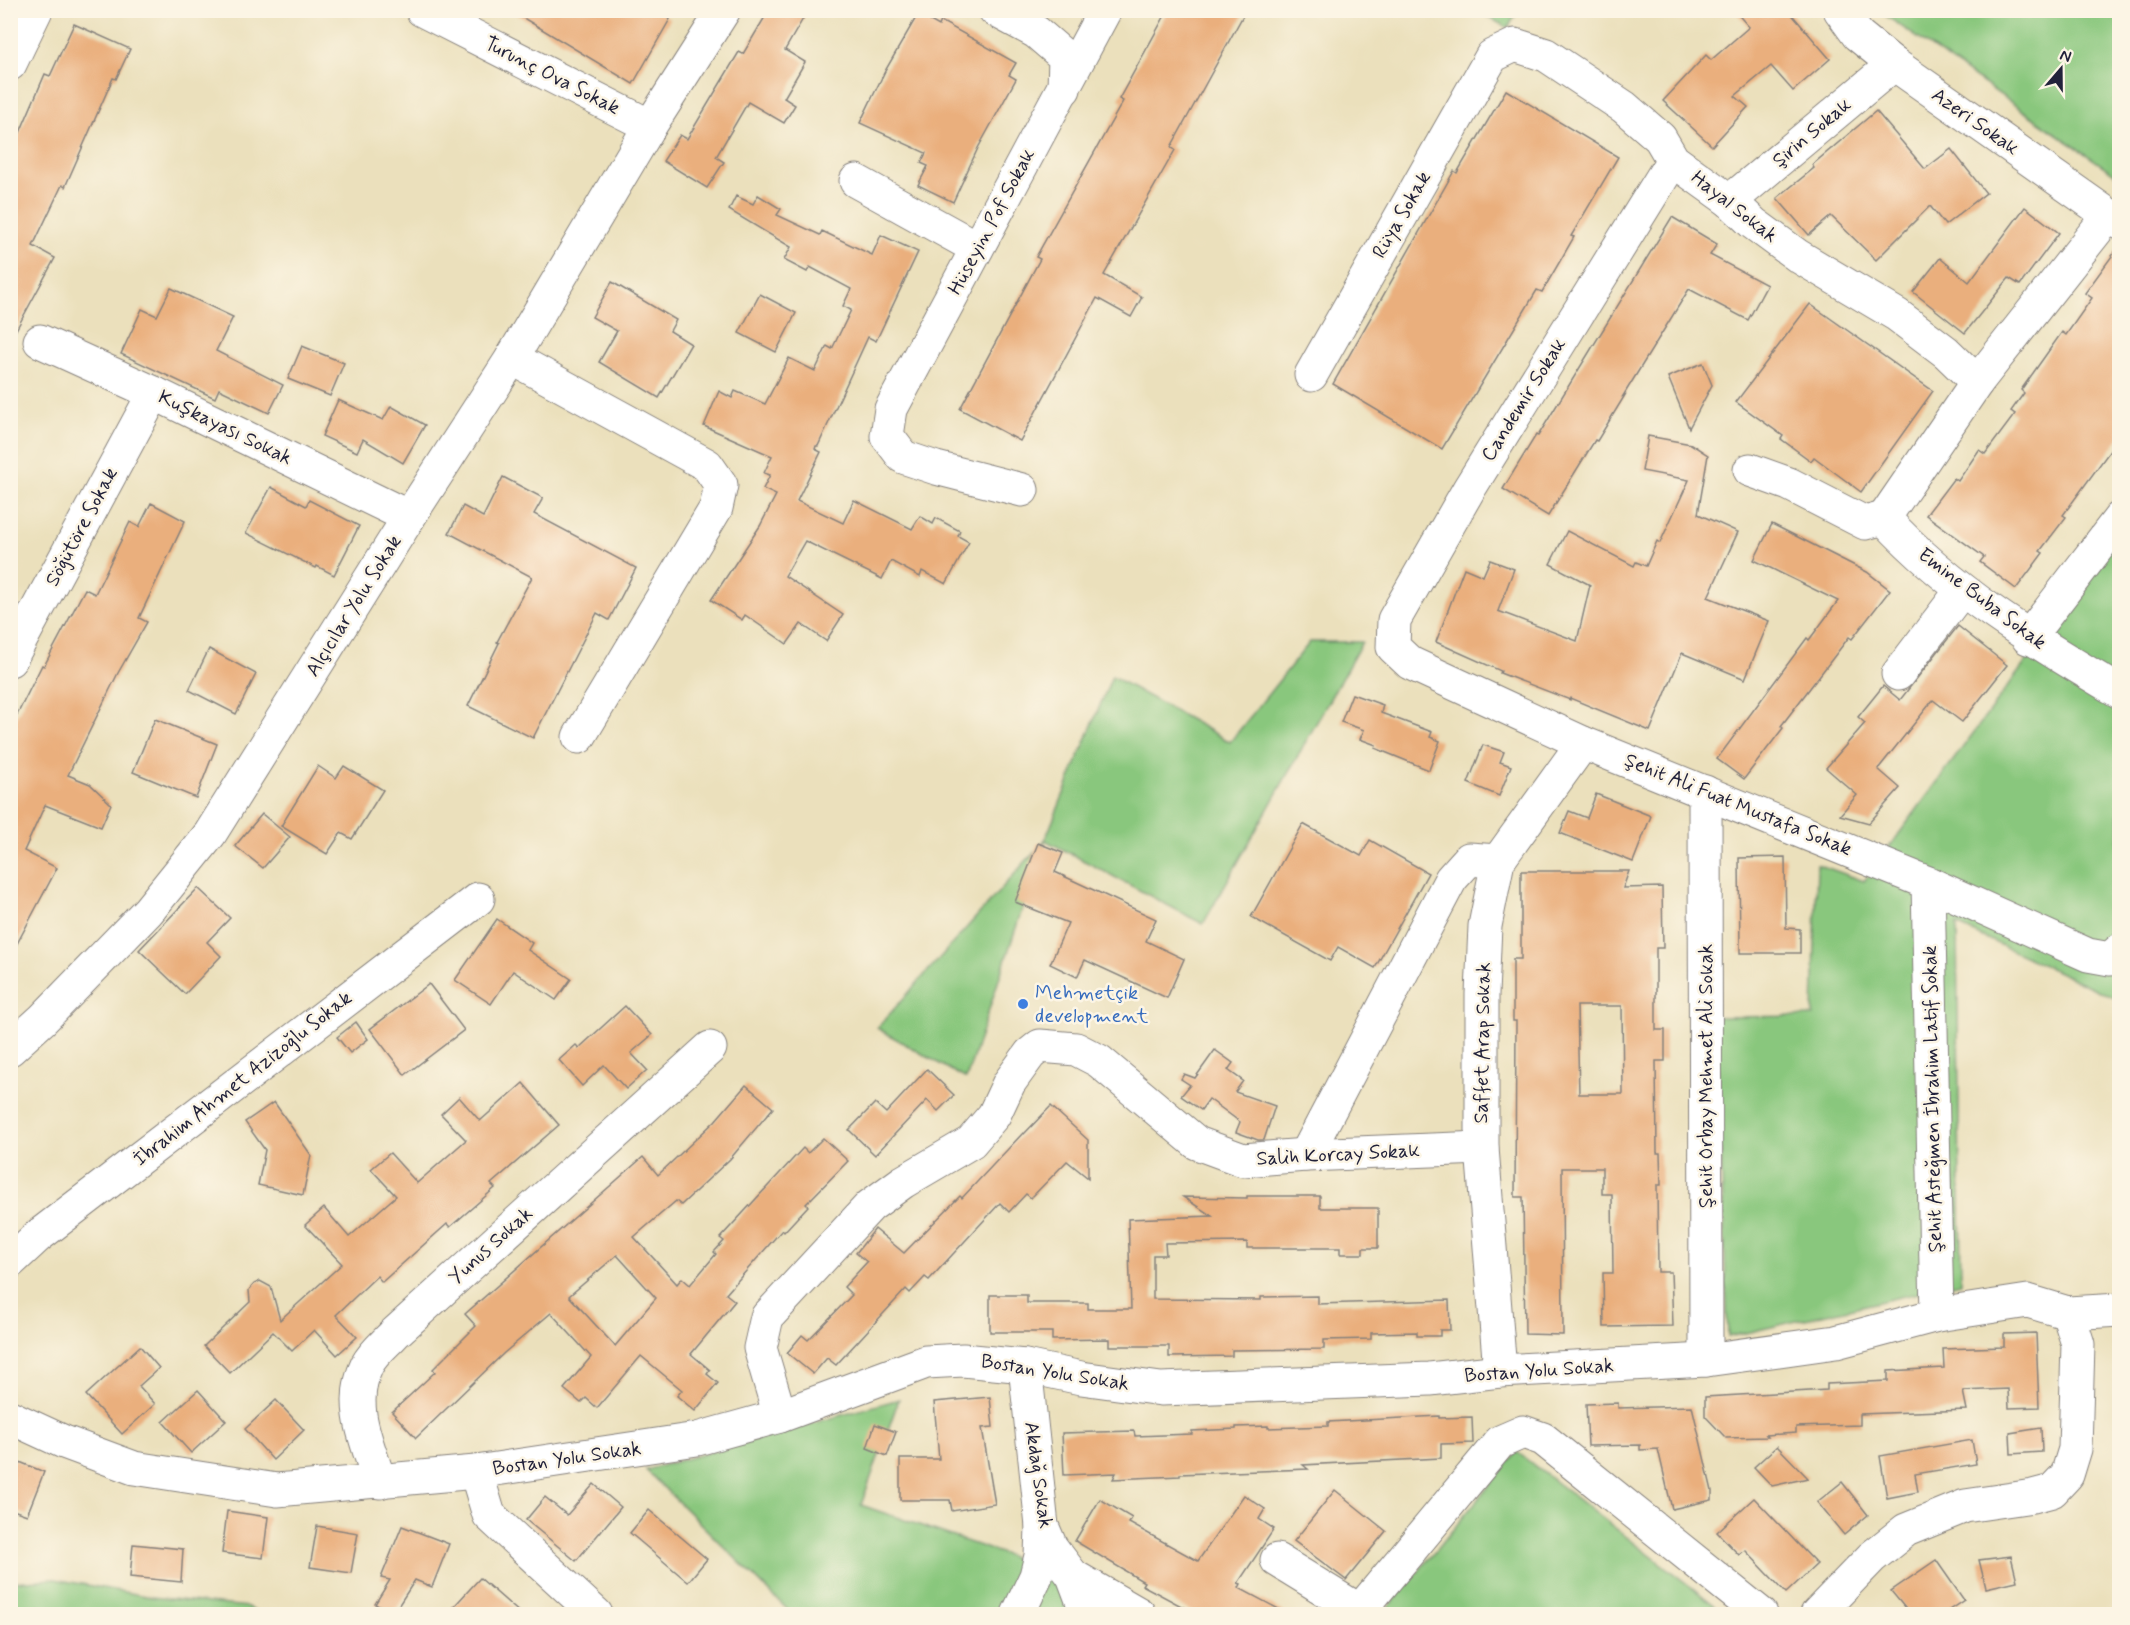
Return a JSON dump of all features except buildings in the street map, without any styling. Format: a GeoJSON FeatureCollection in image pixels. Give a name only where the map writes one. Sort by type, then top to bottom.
{"type":"FeatureCollection","features":[{"type":"Feature","properties":{"kind":"street"},"geometry":{"type":"LineString","coordinates":[[10,64],[36,10]]}},
{"type":"Feature","properties":{"kind":"street","name":"Turunç Ova Sokak"},"geometry":{"type":"LineString","coordinates":[[422,10],[464,20],[650,126]]}},
{"type":"Feature","properties":{"kind":"street","name":"Alçıcılar Yolu Sokak"},"geometry":{"type":"LineString","coordinates":[[10,1049],[43,1019],[148,911],[210,834],[512,358],[650,126],[724,10]]}},
{"type":"Feature","properties":{"kind":"street"},"geometry":{"type":"LineString","coordinates":[[995,10],[1036,32],[1065,57],[1064,89]]}},
{"type":"Feature","properties":{"kind":"street","name":"Hüseyin Pof Sokak"},"geometry":{"type":"LineString","coordinates":[[1022,490],[903,457],[887,436],[891,409],[1105,10]]}},
{"type":"Feature","properties":{"kind":"street","name":"Azeri Sokak"},"geometry":{"type":"LineString","coordinates":[[1840,10],[1858,35],[1894,64],[2114,220]]}},
{"type":"Feature","properties":{"kind":"street","name":"Hayal Sokak"},"geometry":{"type":"LineString","coordinates":[[1492,56],[1515,45],[1546,55],[1624,107],[1660,138],[1674,160],[1730,201],[1753,223],[1798,256],[1897,315],[1946,352],[1977,382]]}},
{"type":"Feature","properties":{"kind":"street","name":"Rüya Sokak"},"geometry":{"type":"LineString","coordinates":[[1311,375],[1492,56]]}},
{"type":"Feature","properties":{"kind":"street","name":"Şirin Sokak"},"geometry":{"type":"LineString","coordinates":[[1730,201],[1894,64]]}},
{"type":"Feature","properties":{"kind":"street","name":"Candemir Sokak"},"geometry":{"type":"LineString","coordinates":[[1393,647],[1394,620],[1468,489],[1674,160]]}},
{"type":"Feature","properties":{"kind":"street"},"geometry":{"type":"LineString","coordinates":[[856,181],[978,248]]}},
{"type":"Feature","properties":{"kind":"street"},"geometry":{"type":"LineString","coordinates":[[1750,470],[1789,484],[1865,524],[1884,518],[1977,382],[2114,220]]}},
{"type":"Feature","properties":{"kind":"street","name":"Kuşkayası Sokak"},"geometry":{"type":"LineString","coordinates":[[40,341],[154,393],[409,517]]}},
{"type":"Feature","properties":{"kind":"street"},"geometry":{"type":"LineString","coordinates":[[512,358],[707,465],[721,485],[716,508],[579,737]]}},
{"type":"Feature","properties":{"kind":"street","name":"Söğütöre Sokak"},"geometry":{"type":"LineString","coordinates":[[10,660],[154,393]]}},
{"type":"Feature","properties":{"kind":"street","name":"Emine Buba Sokak"},"geometry":{"type":"LineString","coordinates":[[1884,518],[1907,543],[1962,590],[2028,638],[2120,692]]}},
{"type":"Feature","properties":{"kind":"street"},"geometry":{"type":"LineString","coordinates":[[2028,638],[2120,518]]}},
{"type":"Feature","properties":{"kind":"street"},"geometry":{"type":"LineString","coordinates":[[1898,674],[1962,590]]}},
{"type":"Feature","properties":{"kind":"street","name":"Şehit Ali Fuat Mustafa Sokak"},"geometry":{"type":"LineString","coordinates":[[1393,647],[1410,663],[1583,743],[1928,883],[2088,955],[2110,959],[2120,950]]}},
{"type":"Feature","properties":{"kind":"street","name":"Saffet Arap Sokak"},"geometry":{"type":"LineString","coordinates":[[1500,1371],[1482,1148],[1482,994],[1485,926],[1498,861],[1583,743]]}},
{"type":"Feature","properties":{"kind":"street","name":"Şehit Orbay Mehmet Ali Sokak"},"geometry":{"type":"LineString","coordinates":[[1705,792],[1706,1360]]}},
{"type":"Feature","properties":{"kind":"street"},"geometry":{"type":"LineString","coordinates":[[1306,1155],[1451,879],[1469,859],[1498,861]]}},
{"type":"Feature","properties":{"kind":"street","name":"Şehit Asteğmen İbrahim Latif Sokak"},"geometry":{"type":"LineString","coordinates":[[1928,883],[1937,1315]]}},
{"type":"Feature","properties":{"kind":"street","name":"İbrahim Ahmet Azizoğlu Sokak"},"geometry":{"type":"LineString","coordinates":[[10,1262],[38,1236],[477,899]]}},
{"type":"Feature","properties":{"kind":"street","name":"Salih Korcay Sokak"},"geometry":{"type":"LineString","coordinates":[[780,1416],[760,1348],[767,1317],[870,1206],[903,1182],[971,1142],[994,1115],[1010,1083],[1030,1054],[1040,1046],[1076,1049],[1099,1061],[1197,1143],[1243,1160],[1306,1155],[1482,1148]]}},
{"type":"Feature","properties":{"kind":"street","name":"Yunus Sokak"},"geometry":{"type":"LineString","coordinates":[[380,1482],[359,1420],[358,1390],[368,1363],[395,1333],[710,1048]]}},
{"type":"Feature","properties":{"kind":"street","name":"Bostan Yolu Sokak"},"geometry":{"type":"LineString","coordinates":[[10,1417],[64,1442],[134,1468],[277,1491],[476,1472],[697,1439],[780,1416],[926,1362],[963,1360],[1025,1366],[1081,1378],[1161,1389],[1430,1379],[1500,1371],[1706,1360],[1836,1342],[1937,1315],[2028,1301],[2068,1313],[2120,1310]]}},
{"type":"Feature","properties":{"kind":"street"},"geometry":{"type":"LineString","coordinates":[[1817,1614],[1872,1557],[1906,1530],[1965,1506],[2052,1491],[2067,1475],[2075,1449],[2078,1344],[2068,1313]]}},
{"type":"Feature","properties":{"kind":"street","name":"Akdağ Sokak"},"geometry":{"type":"LineString","coordinates":[[1025,1366],[1042,1526],[1051,1547],[1073,1576]]}},
{"type":"Feature","properties":{"kind":"street"},"geometry":{"type":"LineString","coordinates":[[1278,1560],[1359,1613],[1500,1442],[1523,1432],[1543,1439],[1761,1614]]}},
{"type":"Feature","properties":{"kind":"street"},"geometry":{"type":"LineString","coordinates":[[476,1472],[489,1515],[596,1614]]}},
{"type":"Feature","properties":{"kind":"street"},"geometry":{"type":"LineString","coordinates":[[1018,1614],[1036,1576],[1041,1556],[1042,1526]]}},
{"type":"Feature","properties":{"kind":"street"},"geometry":{"type":"LineString","coordinates":[[1073,1576],[1085,1608],[1090,1614]]}},
{"type":"Feature","properties":{"kind":"street"},"geometry":{"type":"LineString","coordinates":[[1073,1576],[1139,1614]]}},
{"type":"Feature","properties":{"kind":"green space"},"geometry":{"type":"Polygon","coordinates":[[[1477,11],[1518,11],[1508,28],[1477,11]]]}},
{"type":"Feature","properties":{"kind":"green space"},"geometry":{"type":"Polygon","coordinates":[[[1879,11],[2119,11],[2119,177],[1879,11]]]}},
{"type":"Feature","properties":{"kind":"green space"},"geometry":{"type":"Polygon","coordinates":[[[2119,536],[2119,1000],[1957,925],[1961,1283],[1728,1337],[1716,1017],[1813,1016],[1817,864],[1864,881],[2119,536]]]}},
{"type":"Feature","properties":{"kind":"green space"},"geometry":{"type":"Polygon","coordinates":[[[1310,642],[1362,642],[1203,924],[1045,840],[1112,676],[1230,742],[1310,642]]]}},
{"type":"Feature","properties":{"kind":"green space"},"geometry":{"type":"Polygon","coordinates":[[[1045,840],[966,1079],[877,1028],[1045,840]]]}},
{"type":"Feature","properties":{"kind":"green space"},"geometry":{"type":"Polygon","coordinates":[[[899,1399],[861,1505],[1009,1556],[1121,1614],[792,1614],[646,1470],[899,1399]]]}},
{"type":"Feature","properties":{"kind":"green space"},"geometry":{"type":"Polygon","coordinates":[[[1517,1452],[1726,1614],[1383,1614],[1517,1452]]]}},
{"type":"Feature","properties":{"kind":"green space"},"geometry":{"type":"Polygon","coordinates":[[[55,1579],[151,1597],[248,1607],[262,1614],[11,1614],[11,1582],[55,1579]]]}},
{"type":"Feature","properties":{"kind":"place","name":"Mehmetçik development"},"geometry":{"type":"Point","coordinates":[1023,1004]}}]}
